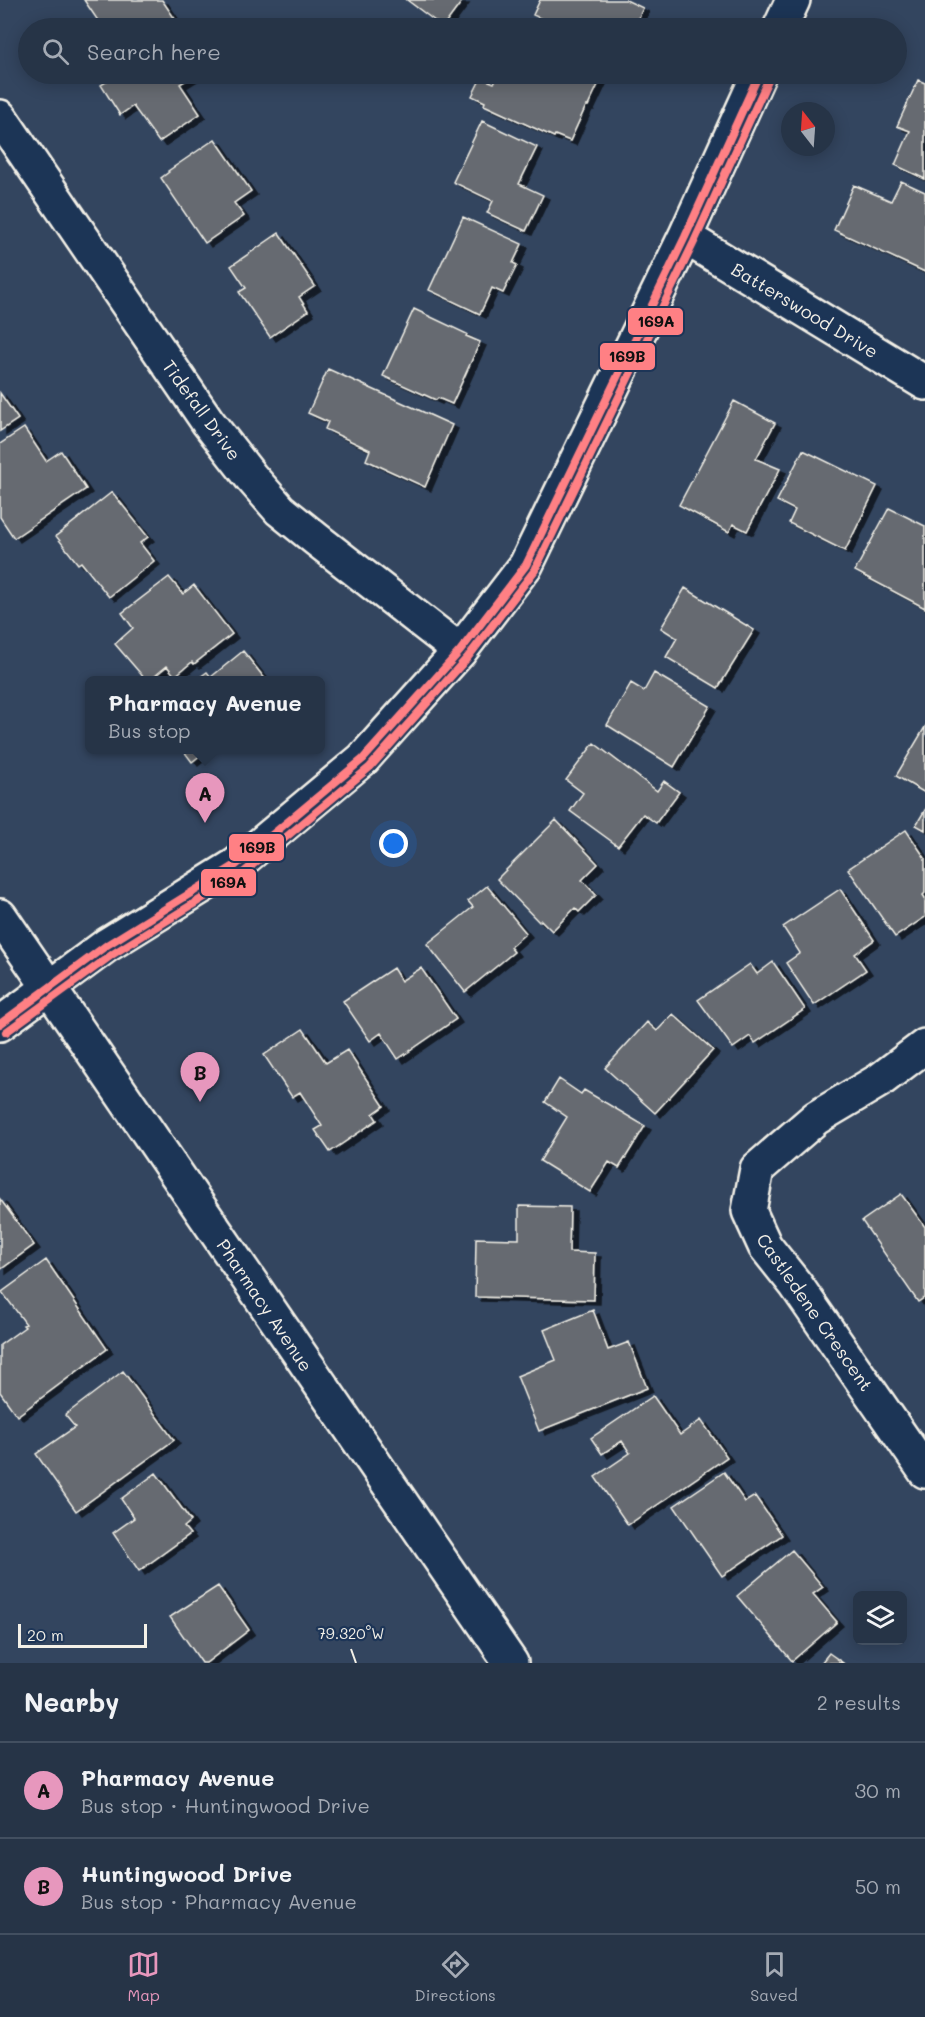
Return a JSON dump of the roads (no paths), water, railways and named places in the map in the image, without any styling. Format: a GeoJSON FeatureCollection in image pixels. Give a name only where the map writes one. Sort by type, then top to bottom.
{"type":"FeatureCollection","features":[{"type":"Feature","properties":{"kind":"street"},"geometry":{"type":"LineString","coordinates":[[785,18],[793,0]]}},
{"type":"Feature","properties":{"kind":"street"},"geometry":{"type":"LineString","coordinates":[[0,1024],[107,945],[245,857],[363,759],[460,651],[526,565],[685,237],[754,84]]}},
{"type":"Feature","properties":{"kind":"street","name":"Tidefall Drive"},"geometry":{"type":"LineString","coordinates":[[0,117],[208,422],[251,477],[280,510],[460,651]]}},
{"type":"Feature","properties":{"kind":"street","name":"Batterswood Drive"},"geometry":{"type":"LineString","coordinates":[[685,237],[925,382]]}},
{"type":"Feature","properties":{"kind":"street","name":"Pharmacy Avenue"},"geometry":{"type":"LineString","coordinates":[[0,916],[511,1663]]}},
{"type":"Feature","properties":{"kind":"street","name":"Castledene Crescent"},"geometry":{"type":"LineString","coordinates":[[925,1046],[880,1080],[816,1118],[757,1168],[748,1211],[765,1246],[796,1285],[925,1472]]}},
{"type":"Feature","properties":{"kind":"place","name":"Pharmacy Avenue"},"geometry":{"type":"Point","coordinates":[205,823]}},
{"type":"Feature","properties":{"kind":"place","name":"Huntingwood Drive"},"geometry":{"type":"Point","coordinates":[200,1102]}}]}
